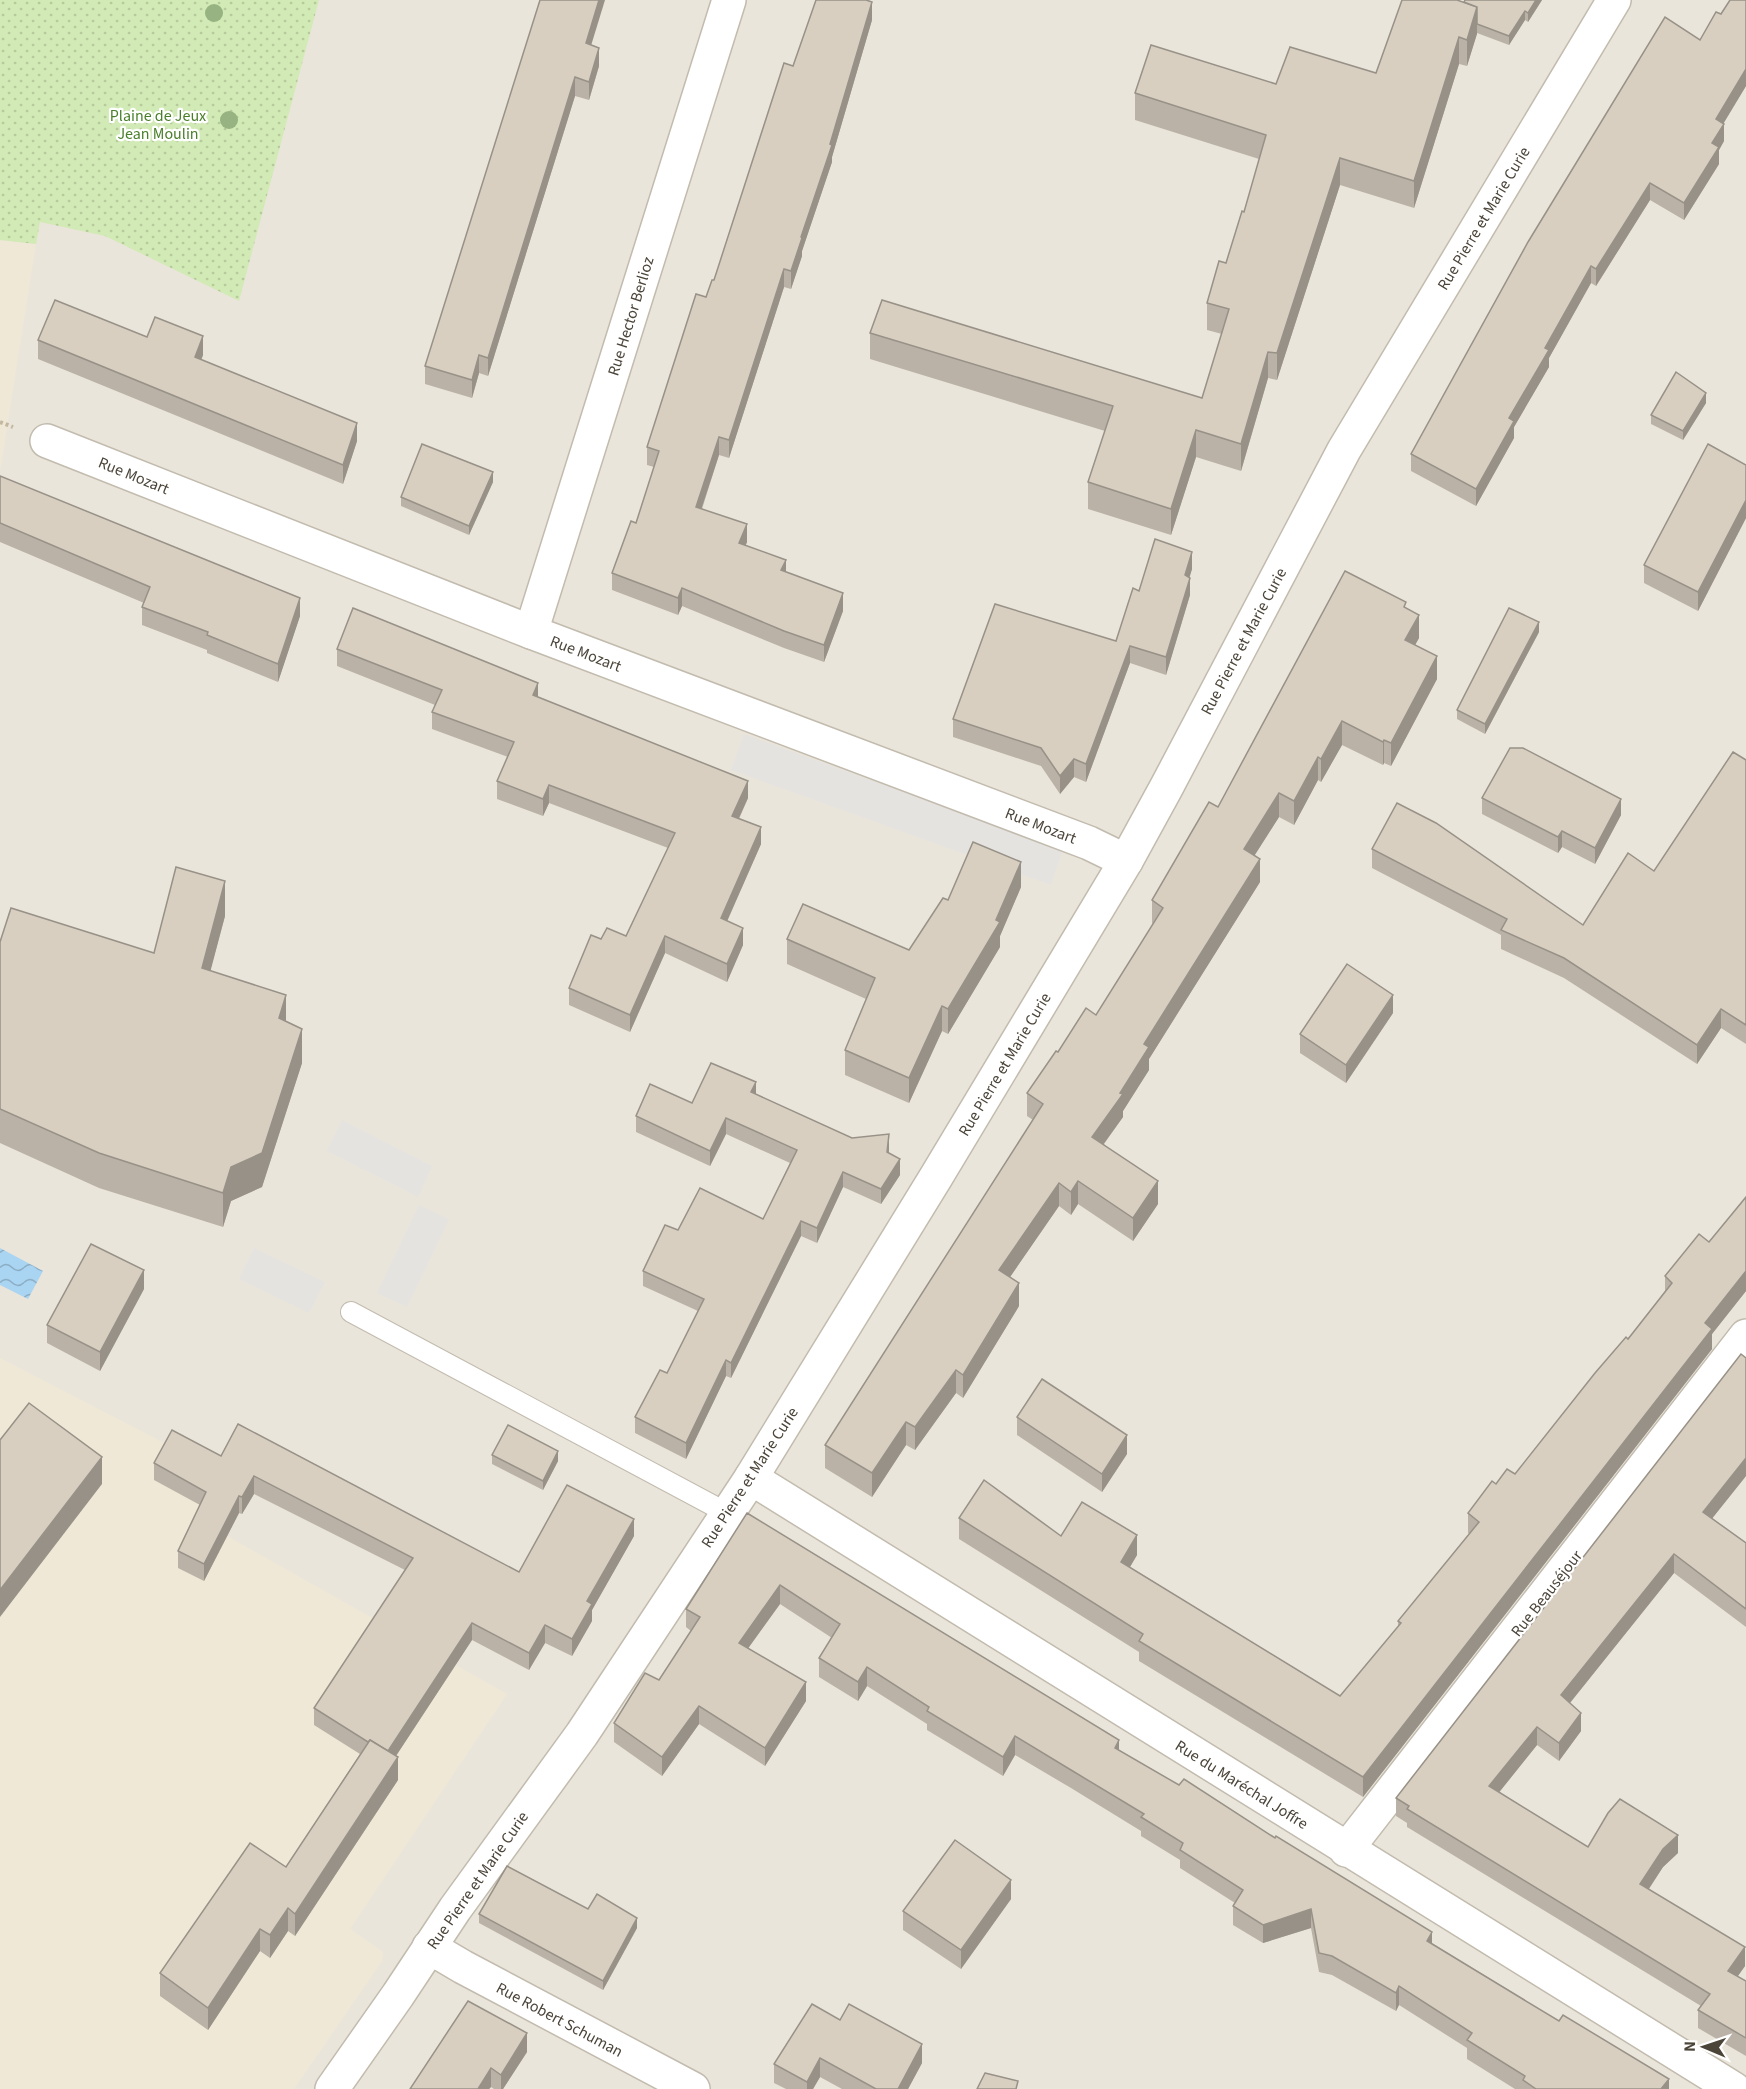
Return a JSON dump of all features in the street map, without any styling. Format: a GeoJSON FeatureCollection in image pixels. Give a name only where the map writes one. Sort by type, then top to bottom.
{"type":"FeatureCollection","features":[{"type":"Feature","properties":{"kind":"street","name":"Rue Hector Berlioz"},"geometry":{"type":"LineString","coordinates":[[531,632],[729,0]]}},
{"type":"Feature","properties":{"kind":"street","name":"Rue Pierre et Marie Curie"},"geometry":{"type":"LineString","coordinates":[[332,2089],[429,1947],[582,1734],[751,1478],[936,1177],[1126,861],[1344,450],[1614,0]]}},
{"type":"Feature","properties":{"kind":"street","name":"Rue Mozart"},"geometry":{"type":"LineString","coordinates":[[48,441],[531,632],[1089,843],[1126,861]]}},
{"type":"Feature","properties":{"kind":"street","name":"Rue Beauséjour"},"geometry":{"type":"LineString","coordinates":[[1346,1850],[1746,1336]]}},
{"type":"Feature","properties":{"kind":"street","name":"Rue du Maréchal Joffre"},"geometry":{"type":"LineString","coordinates":[[751,1478],[1346,1850],[1734,2089]]}},
{"type":"Feature","properties":{"kind":"street","name":"Rue Robert Schuman"},"geometry":{"type":"LineString","coordinates":[[429,1947],[693,2089]]}},
{"type":"Feature","properties":{"kind":"lane"},"geometry":{"type":"LineString","coordinates":[[351,1312],[727,1513]]}},
{"type":"Feature","properties":{"kind":"shaded area"},"geometry":{"type":"Polygon","coordinates":[[[0,0],[1746,0],[1746,2089],[0,2089],[0,0]]]}},
{"type":"Feature","properties":{"kind":"shaded area"},"geometry":{"type":"Polygon","coordinates":[[[0,240],[36,244],[0,472],[0,240]]]}},
{"type":"Feature","properties":{"kind":"shaded area"},"geometry":{"type":"Polygon","coordinates":[[[744,734],[1063,850],[1051,885],[731,770],[744,734]]]}},
{"type":"Feature","properties":{"kind":"shaded area"},"geometry":{"type":"Polygon","coordinates":[[[342,1120],[432,1166],[418,1197],[327,1151],[342,1120]]]}},
{"type":"Feature","properties":{"kind":"shaded area"},"geometry":{"type":"Polygon","coordinates":[[[419,1205],[449,1219],[407,1307],[377,1293],[419,1205]]]}},
{"type":"Feature","properties":{"kind":"shaded area"},"geometry":{"type":"Polygon","coordinates":[[[254,1248],[325,1282],[309,1313],[239,1279],[254,1248]]]}},
{"type":"Feature","properties":{"kind":"shaded area"},"geometry":{"type":"Polygon","coordinates":[[[0,1358],[172,1447],[227,1536],[507,1694],[350,1929],[383,1952],[382,1961],[294,2089],[0,2089],[0,1358]]]}},
{"type":"Feature","properties":{"kind":"green space","name":"Plaine de Jeux Jean Moulin"},"geometry":{"type":"Polygon","coordinates":[[[0,0],[319,0],[239,301],[105,236],[40,222],[36,244],[0,240],[0,0]]]}},
{"type":"Feature","properties":{"kind":"water"},"geometry":{"type":"Polygon","coordinates":[[[0,1248],[43,1271],[28,1299],[0,1285],[0,1248]]]}},
{"type":"Feature","properties":{"kind":"building"},"geometry":{"type":"Polygon","coordinates":[[[540,0],[599,0],[586,43],[599,48],[589,82],[575,77],[488,358],[479,355],[472,380],[425,366],[540,0]]]}},
{"type":"Feature","properties":{"kind":"building"},"geometry":{"type":"Polygon","coordinates":[[[816,0],[872,2],[830,144],[832,145],[791,271],[784,269],[729,440],[719,437],[696,507],[747,524],[739,543],[786,560],[781,570],[843,593],[824,645],[784,631],[682,588],[678,598],[612,573],[631,521],[636,523],[659,451],[647,447],[696,294],[706,297],[712,280],[714,280],[784,63],[793,66],[816,0]]]}},
{"type":"Feature","properties":{"kind":"building"},"geometry":{"type":"Polygon","coordinates":[[[1402,0],[1457,0],[1477,7],[1467,40],[1459,37],[1414,181],[1340,158],[1277,353],[1268,352],[1241,444],[1196,430],[1171,509],[1088,482],[1113,406],[870,333],[882,300],[1202,398],[1229,309],[1207,303],[1219,261],[1226,263],[1242,211],[1244,212],[1266,135],[1135,93],[1151,45],[1276,84],[1290,47],[1376,73],[1402,0]]]}},
{"type":"Feature","properties":{"kind":"building"},"geometry":{"type":"Polygon","coordinates":[[[1465,0],[1536,0],[1528,13],[1525,11],[1509,36],[1477,24],[1477,7],[1464,2],[1465,0]]]}},
{"type":"Feature","properties":{"kind":"building"},"geometry":{"type":"Polygon","coordinates":[[[1730,0],[1746,0],[1746,69],[1716,119],[1724,124],[1712,143],[1719,147],[1684,203],[1650,183],[1596,269],[1591,266],[1545,348],[1549,350],[1509,418],[1514,421],[1476,489],[1411,454],[1528,242],[1665,17],[1700,40],[1716,12],[1721,14],[1730,0]]]}},
{"type":"Feature","properties":{"kind":"building"},"geometry":{"type":"Polygon","coordinates":[[[55,300],[147,337],[155,317],[203,336],[195,357],[357,423],[343,465],[38,340],[55,300]]]}},
{"type":"Feature","properties":{"kind":"building"},"geometry":{"type":"Polygon","coordinates":[[[1676,372],[1706,393],[1683,431],[1651,415],[1676,372]]]}},
{"type":"Feature","properties":{"kind":"building"},"geometry":{"type":"Polygon","coordinates":[[[422,444],[493,472],[469,526],[401,497],[422,444]]]}},
{"type":"Feature","properties":{"kind":"building"},"geometry":{"type":"Polygon","coordinates":[[[1708,444],[1746,465],[1746,500],[1698,592],[1644,565],[1708,444]]]}},
{"type":"Feature","properties":{"kind":"building"},"geometry":{"type":"Polygon","coordinates":[[[0,476],[300,598],[278,664],[207,635],[208,632],[142,607],[150,587],[0,523],[0,476]]]}},
{"type":"Feature","properties":{"kind":"building"},"geometry":{"type":"Polygon","coordinates":[[[1155,539],[1192,552],[1185,575],[1190,578],[1166,657],[1130,646],[1086,764],[1074,759],[1060,776],[1041,748],[953,719],[995,604],[1116,641],[1133,588],[1139,591],[1155,539]]]}},
{"type":"Feature","properties":{"kind":"building"},"geometry":{"type":"Polygon","coordinates":[[[1345,571],[1406,602],[1404,607],[1419,615],[1405,640],[1437,656],[1391,743],[1384,740],[1383,742],[1342,721],[1321,759],[1318,757],[1294,801],[1279,793],[1244,849],[1260,859],[1144,1044],[1149,1047],[1120,1093],[1123,1094],[1092,1137],[1158,1181],[1133,1218],[1078,1181],[1071,1192],[1059,1183],[999,1270],[1019,1283],[963,1375],[956,1370],[915,1427],[906,1422],[872,1473],[825,1445],[1043,1104],[1027,1093],[1056,1051],[1058,1052],[1086,1008],[1096,1015],[1163,908],[1152,900],[1209,802],[1218,807],[1345,571]]]}},
{"type":"Feature","properties":{"kind":"building"},"geometry":{"type":"Polygon","coordinates":[[[353,608],[538,683],[533,695],[748,781],[732,816],[761,827],[721,918],[743,928],[727,964],[665,936],[630,1015],[569,988],[591,935],[601,939],[607,928],[626,936],[675,833],[549,785],[543,799],[497,781],[514,742],[432,712],[442,690],[337,649],[353,608]]]}},
{"type":"Feature","properties":{"kind":"building"},"geometry":{"type":"Polygon","coordinates":[[[1509,608],[1539,622],[1485,724],[1457,710],[1509,608]]]}},
{"type":"Feature","properties":{"kind":"building"},"geometry":{"type":"Polygon","coordinates":[[[1510,748],[1523,748],[1621,799],[1595,848],[1562,831],[1558,837],[1482,798],[1510,748]]]}},
{"type":"Feature","properties":{"kind":"building"},"geometry":{"type":"Polygon","coordinates":[[[1733,752],[1746,760],[1746,1025],[1721,1009],[1697,1045],[1564,958],[1501,930],[1507,919],[1372,849],[1397,803],[1436,823],[1583,925],[1628,853],[1654,871],[1733,752]]]}},
{"type":"Feature","properties":{"kind":"building"},"geometry":{"type":"Polygon","coordinates":[[[973,842],[1021,862],[996,920],[1000,922],[948,1009],[942,1006],[909,1078],[845,1050],[875,978],[787,939],[803,904],[909,950],[943,898],[948,900],[973,842]]]}},
{"type":"Feature","properties":{"kind":"building"},"geometry":{"type":"Polygon","coordinates":[[[176,867],[225,881],[202,968],[286,995],[279,1018],[302,1029],[262,1153],[231,1167],[223,1193],[99,1153],[0,1109],[0,942],[11,908],[154,953],[176,867]]]}},
{"type":"Feature","properties":{"kind":"building"},"geometry":{"type":"Polygon","coordinates":[[[1347,964],[1393,995],[1346,1065],[1300,1034],[1347,964]]]}},
{"type":"Feature","properties":{"kind":"building"},"geometry":{"type":"Polygon","coordinates":[[[711,1063],[756,1082],[751,1092],[852,1138],[889,1134],[887,1152],[900,1159],[881,1189],[843,1172],[817,1228],[801,1221],[731,1363],[726,1360],[686,1443],[635,1417],[660,1370],[667,1373],[704,1299],[643,1271],[665,1225],[678,1230],[700,1188],[763,1219],[797,1150],[726,1118],[710,1151],[636,1116],[650,1084],[692,1103],[711,1063]]]}},
{"type":"Feature","properties":{"kind":"building"},"geometry":{"type":"Polygon","coordinates":[[[1746,1197],[1746,1271],[1705,1323],[1712,1329],[1363,1777],[1139,1641],[1143,1634],[959,1518],[984,1480],[1061,1536],[1082,1502],[1137,1535],[1121,1562],[1340,1696],[1401,1623],[1398,1621],[1479,1522],[1468,1513],[1492,1481],[1496,1484],[1507,1469],[1515,1474],[1595,1373],[1626,1337],[1628,1339],[1672,1283],[1665,1276],[1699,1234],[1709,1242],[1746,1197]]]}},
{"type":"Feature","properties":{"kind":"building"},"geometry":{"type":"Polygon","coordinates":[[[91,1244],[144,1270],[100,1352],[47,1325],[91,1244]]]}},
{"type":"Feature","properties":{"kind":"building"},"geometry":{"type":"Polygon","coordinates":[[[1741,1354],[1746,1358],[1746,1458],[1703,1512],[1746,1543],[1746,1609],[1674,1554],[1561,1695],[1581,1713],[1559,1743],[1537,1727],[1489,1786],[1588,1847],[1608,1813],[1620,1799],[1678,1835],[1663,1849],[1640,1884],[1745,1947],[1728,1971],[1746,1981],[1746,2038],[1698,2010],[1710,1994],[1407,1809],[1409,1806],[1396,1798],[1741,1354]]]}},
{"type":"Feature","properties":{"kind":"building"},"geometry":{"type":"Polygon","coordinates":[[[1042,1379],[1127,1435],[1102,1474],[1017,1417],[1042,1379]]]}},
{"type":"Feature","properties":{"kind":"building"},"geometry":{"type":"Polygon","coordinates":[[[29,1403],[102,1457],[0,1590],[0,1440],[29,1403]]]}},
{"type":"Feature","properties":{"kind":"building"},"geometry":{"type":"Polygon","coordinates":[[[238,1424],[519,1572],[567,1485],[634,1519],[587,1601],[592,1604],[572,1639],[545,1625],[529,1653],[472,1623],[388,1751],[370,1740],[368,1742],[314,1708],[413,1558],[254,1476],[242,1497],[239,1496],[204,1564],[178,1551],[206,1492],[154,1463],[172,1430],[221,1456],[238,1424]]]}},
{"type":"Feature","properties":{"kind":"building"},"geometry":{"type":"Polygon","coordinates":[[[508,1425],[558,1451],[543,1481],[492,1455],[508,1425]]]}},
{"type":"Feature","properties":{"kind":"building"},"geometry":{"type":"Polygon","coordinates":[[[747,1513],[1119,1740],[1115,1748],[1179,1785],[1184,1779],[1275,1838],[1276,1836],[1432,1932],[1427,1941],[1559,2021],[1563,2015],[1669,2079],[1661,2089],[1536,2089],[1523,2080],[1525,2076],[1467,2040],[1472,2033],[1399,1986],[1396,1993],[1332,1956],[1319,1953],[1311,1909],[1263,1925],[1233,1906],[1243,1890],[1180,1850],[1183,1843],[1141,1817],[1144,1814],[1015,1736],[1003,1757],[927,1711],[929,1707],[867,1667],[858,1682],[819,1658],[840,1624],[780,1585],[739,1643],[806,1682],[765,1748],[699,1706],[662,1757],[614,1723],[645,1673],[659,1680],[700,1617],[686,1609],[747,1513]]]}},
{"type":"Feature","properties":{"kind":"building"},"geometry":{"type":"Polygon","coordinates":[[[370,1740],[398,1757],[295,1914],[288,1908],[270,1935],[260,1929],[208,2008],[160,1973],[250,1843],[286,1867],[370,1740]]]}},
{"type":"Feature","properties":{"kind":"building"},"geometry":{"type":"Polygon","coordinates":[[[955,1840],[1011,1880],[961,1950],[903,1911],[955,1840]]]}},
{"type":"Feature","properties":{"kind":"building"},"geometry":{"type":"Polygon","coordinates":[[[507,1866],[588,1909],[597,1894],[637,1918],[603,1981],[479,1914],[507,1866]]]}},
{"type":"Feature","properties":{"kind":"building"},"geometry":{"type":"Polygon","coordinates":[[[468,2001],[527,2033],[501,2075],[491,2068],[478,2089],[410,2089],[468,2001]]]}},
{"type":"Feature","properties":{"kind":"building"},"geometry":{"type":"Polygon","coordinates":[[[812,2004],[840,2020],[849,2004],[922,2044],[898,2089],[876,2089],[820,2058],[807,2082],[774,2064],[812,2004]]]}},
{"type":"Feature","properties":{"kind":"building"},"geometry":{"type":"Polygon","coordinates":[[[985,2073],[1018,2081],[1016,2089],[977,2089],[985,2073]]]}}]}
